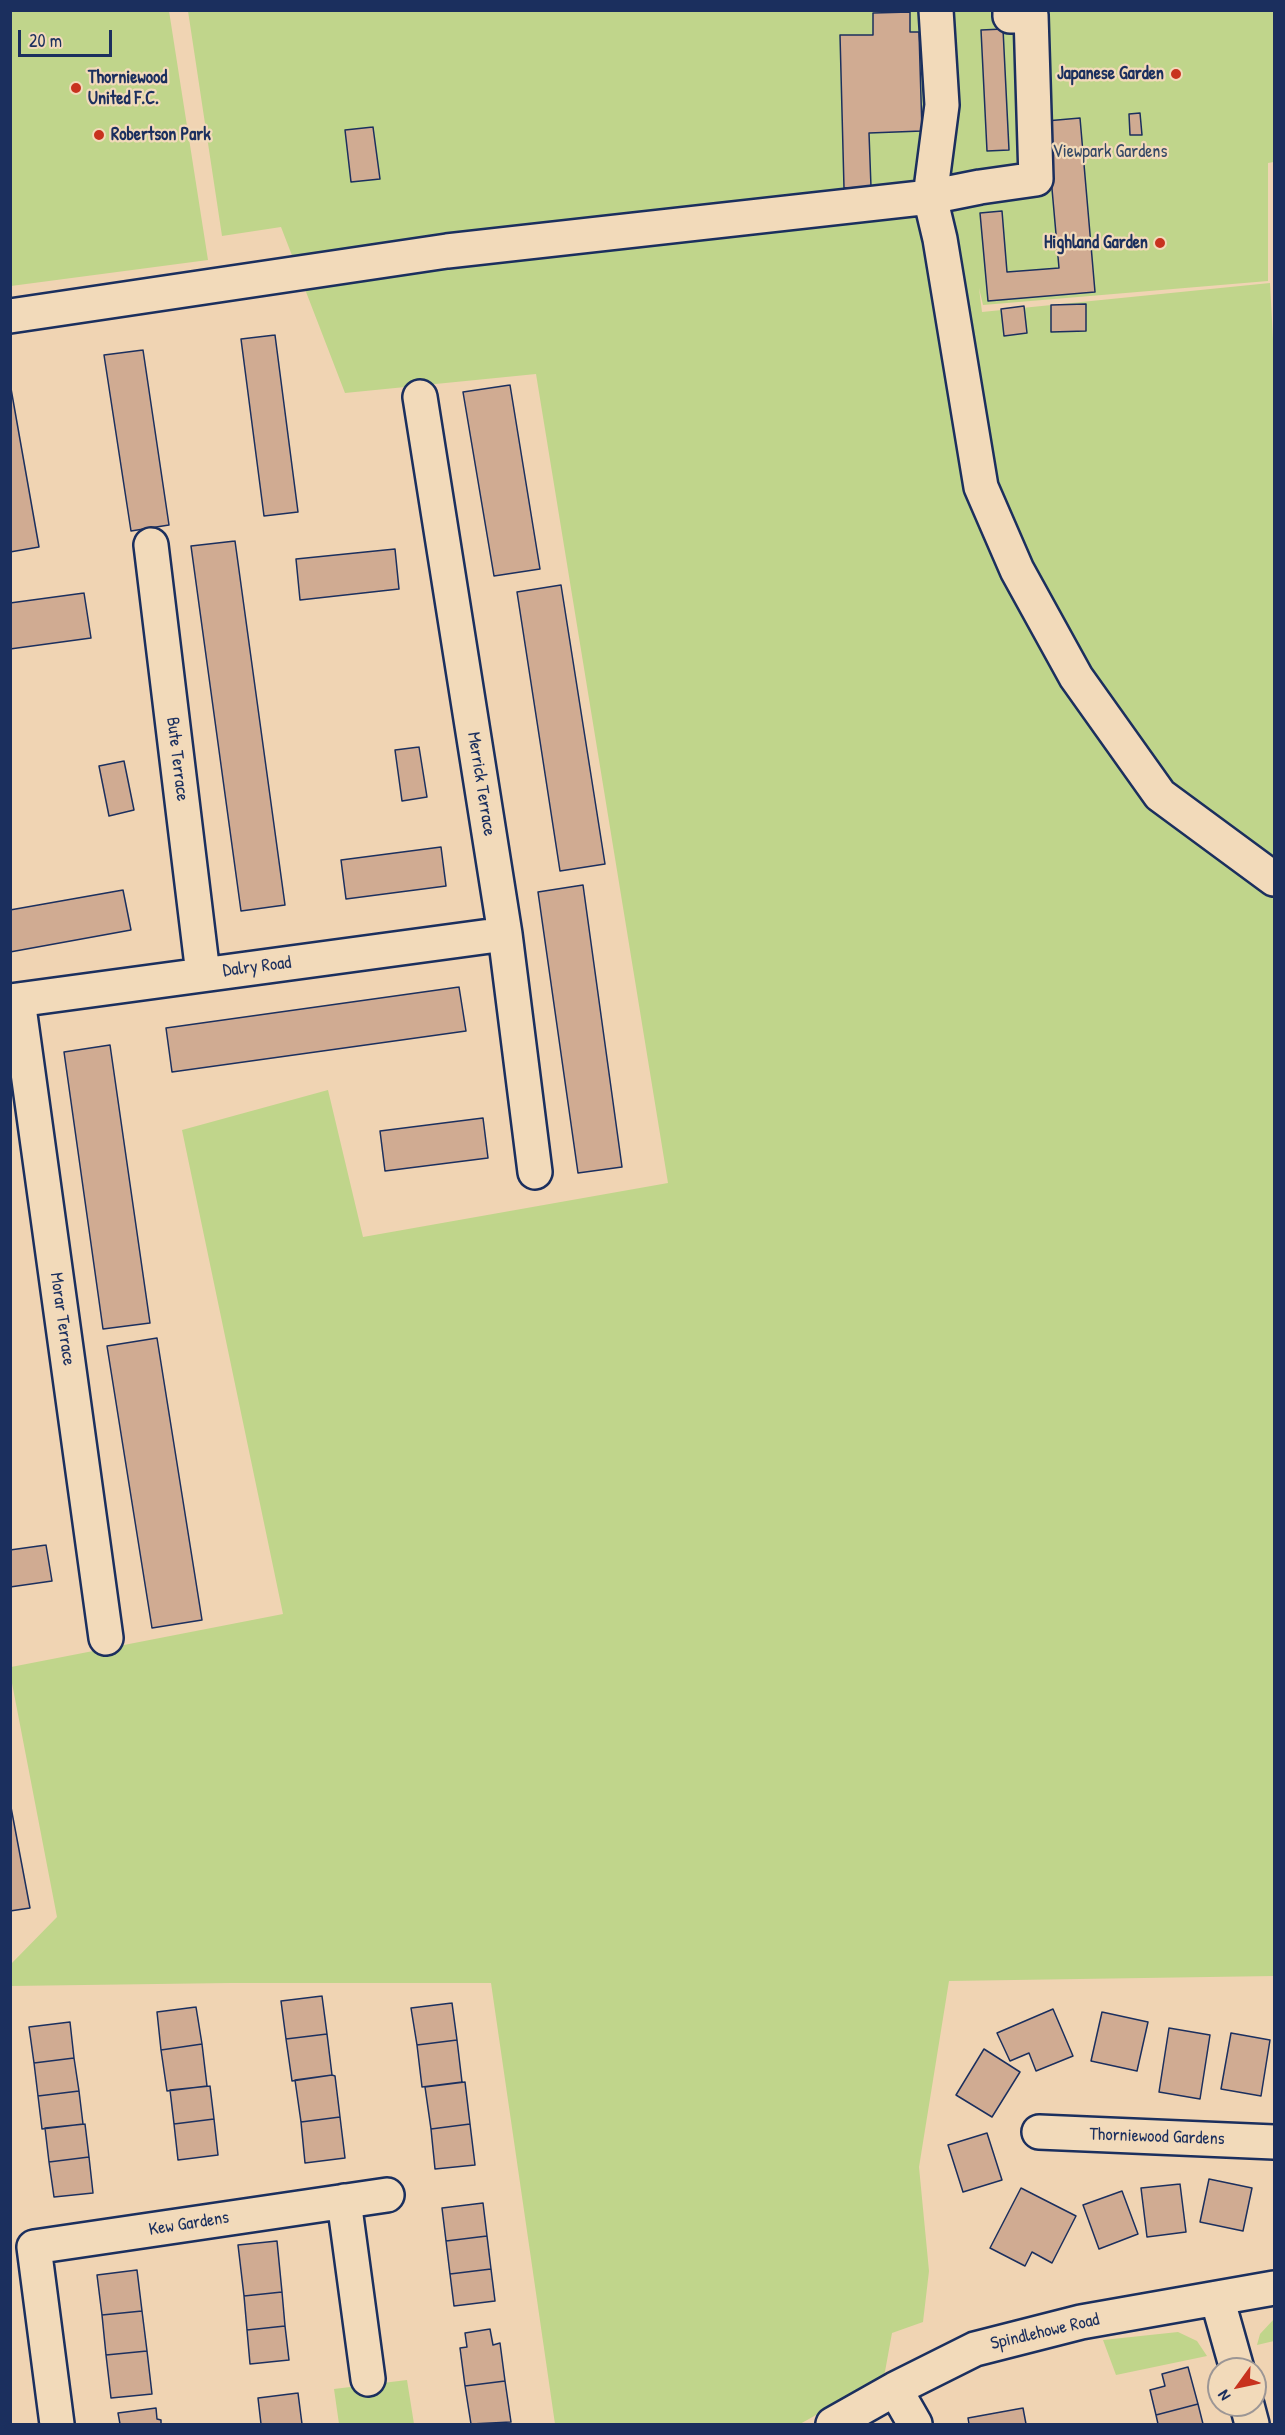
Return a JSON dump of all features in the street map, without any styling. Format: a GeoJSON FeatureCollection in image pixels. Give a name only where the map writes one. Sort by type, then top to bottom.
{"type":"FeatureCollection","features":[{"type":"Feature","properties":{"kind":"street"},"geometry":{"type":"LineString","coordinates":[[936,10],[942,105],[930,197],[940,239],[981,487],[1017,570],[1076,677],[1160,795],[1275,879]]}},
{"type":"Feature","properties":{"kind":"street"},"geometry":{"type":"LineString","coordinates":[[10,316],[447,250],[930,197],[1036,179],[1031,15],[1010,16],[1010,10]]}},
{"type":"Feature","properties":{"kind":"street","name":"Merrick Terrace"},"geometry":{"type":"LineString","coordinates":[[420,397],[505,934],[535,1172]]}},
{"type":"Feature","properties":{"kind":"street","name":"Bute Terrace"},"geometry":{"type":"LineString","coordinates":[[151,545],[203,974]]}},
{"type":"Feature","properties":{"kind":"street","name":"Dalry Road"},"geometry":{"type":"LineString","coordinates":[[14,1001],[505,934]]}},
{"type":"Feature","properties":{"kind":"street","name":"Morar Terrace"},"geometry":{"type":"LineString","coordinates":[[14,1001],[106,1638]]}},
{"type":"Feature","properties":{"kind":"street","name":"Thorniewood Gardens"},"geometry":{"type":"LineString","coordinates":[[1039,2132],[1275,2142]]}},
{"type":"Feature","properties":{"kind":"street","name":"Kew Gardens"},"geometry":{"type":"LineString","coordinates":[[57,2424],[22,2247],[387,2195]]}},
{"type":"Feature","properties":{"kind":"street"},"geometry":{"type":"LineString","coordinates":[[344,2201],[368,2379]]}},
{"type":"Feature","properties":{"kind":"street","name":"Spindlehowe Road"},"geometry":{"type":"LineString","coordinates":[[833,2424],[895,2389],[975,2349],[1081,2322],[1275,2288]]}},
{"type":"Feature","properties":{"kind":"street"},"geometry":{"type":"LineString","coordinates":[[1217,2298],[1234,2357]]}},
{"type":"Feature","properties":{"kind":"street"},"geometry":{"type":"LineString","coordinates":[[895,2389],[915,2424]]}},
{"type":"Feature","properties":{"kind":"green space","name":"Robertson Park"},"geometry":{"type":"Polygon","coordinates":[[[10,11],[169,11],[208,260],[11,286],[10,11]]]}},
{"type":"Feature","properties":{"kind":"green space","name":"Viewpark Gardens"},"geometry":{"type":"Polygon","coordinates":[[[188,11],[1274,11],[1274,162],[1268,163],[1268,281],[983,305],[979,288],[982,312],[1270,283],[1274,358],[1274,1976],[949,1981],[919,2167],[929,2271],[923,2322],[892,2333],[884,2377],[800,2424],[555,2424],[491,1983],[11,1986],[10,1965],[57,1917],[11,1678],[11,1667],[283,1614],[182,1130],[328,1090],[363,1237],[668,1183],[536,374],[345,393],[281,227],[222,236],[188,11]]]}},
{"type":"Feature","properties":{"kind":"green space"},"geometry":{"type":"Polygon","coordinates":[[[1274,2319],[1274,2341],[1257,2345],[1260,2334],[1274,2319]]]}},
{"type":"Feature","properties":{"kind":"green space"},"geometry":{"type":"Polygon","coordinates":[[[1178,2332],[1197,2341],[1207,2356],[1116,2375],[1103,2340],[1178,2332]]]}},
{"type":"Feature","properties":{"kind":"green space"},"geometry":{"type":"Polygon","coordinates":[[[407,2380],[414,2424],[339,2424],[334,2389],[407,2380]]]}},
{"type":"Feature","properties":{"kind":"building"},"geometry":{"type":"Polygon","coordinates":[[[910,12],[910,32],[919,32],[922,131],[869,133],[871,187],[844,188],[840,35],[873,35],[873,13],[910,12]]]}},
{"type":"Feature","properties":{"kind":"building"},"geometry":{"type":"Polygon","coordinates":[[[1003,29],[1009,150],[987,151],[981,30],[1003,29]]]}},
{"type":"Feature","properties":{"kind":"building"},"geometry":{"type":"Polygon","coordinates":[[[1140,113],[1142,135],[1130,135],[1129,114],[1140,113]]]}},
{"type":"Feature","properties":{"kind":"building"},"geometry":{"type":"Polygon","coordinates":[[[1080,118],[1095,292],[988,301],[980,213],[1002,211],[1007,272],[1059,268],[1046,121],[1080,118]]]}},
{"type":"Feature","properties":{"kind":"building"},"geometry":{"type":"Polygon","coordinates":[[[373,127],[380,179],[351,182],[345,130],[373,127]]]}},
{"type":"Feature","properties":{"kind":"building"},"geometry":{"type":"Polygon","coordinates":[[[1086,304],[1086,331],[1051,332],[1051,305],[1086,304]]]}},
{"type":"Feature","properties":{"kind":"building"},"geometry":{"type":"Polygon","coordinates":[[[1024,306],[1027,333],[1004,336],[1001,309],[1024,306]]]}},
{"type":"Feature","properties":{"kind":"building"},"geometry":{"type":"Polygon","coordinates":[[[275,335],[298,512],[264,516],[241,339],[275,335]]]}},
{"type":"Feature","properties":{"kind":"building"},"geometry":{"type":"Polygon","coordinates":[[[143,350],[169,525],[131,531],[104,355],[143,350]]]}},
{"type":"Feature","properties":{"kind":"building"},"geometry":{"type":"Polygon","coordinates":[[[10,383],[39,547],[10,552],[10,383]]]}},
{"type":"Feature","properties":{"kind":"building"},"geometry":{"type":"Polygon","coordinates":[[[510,385],[540,569],[494,576],[463,392],[510,385]]]}},
{"type":"Feature","properties":{"kind":"building"},"geometry":{"type":"Polygon","coordinates":[[[235,541],[285,905],[241,911],[191,546],[235,541]]]}},
{"type":"Feature","properties":{"kind":"building"},"geometry":{"type":"Polygon","coordinates":[[[395,549],[399,589],[300,600],[296,559],[395,549]]]}},
{"type":"Feature","properties":{"kind":"building"},"geometry":{"type":"Polygon","coordinates":[[[561,585],[605,864],[560,871],[517,592],[561,585]]]}},
{"type":"Feature","properties":{"kind":"building"},"geometry":{"type":"Polygon","coordinates":[[[84,593],[91,638],[10,649],[10,603],[84,593]]]}},
{"type":"Feature","properties":{"kind":"building"},"geometry":{"type":"Polygon","coordinates":[[[419,747],[427,797],[402,801],[395,750],[419,747]]]}},
{"type":"Feature","properties":{"kind":"building"},"geometry":{"type":"Polygon","coordinates":[[[124,761],[134,810],[109,816],[99,766],[124,761]]]}},
{"type":"Feature","properties":{"kind":"building"},"geometry":{"type":"Polygon","coordinates":[[[441,847],[446,886],[346,899],[341,860],[441,847]]]}},
{"type":"Feature","properties":{"kind":"building"},"geometry":{"type":"Polygon","coordinates":[[[583,885],[622,1167],[578,1173],[538,892],[583,885]]]}},
{"type":"Feature","properties":{"kind":"building"},"geometry":{"type":"Polygon","coordinates":[[[123,890],[131,930],[10,952],[10,910],[123,890]]]}},
{"type":"Feature","properties":{"kind":"building"},"geometry":{"type":"Polygon","coordinates":[[[459,987],[466,1031],[172,1072],[166,1028],[459,987]]]}},
{"type":"Feature","properties":{"kind":"building"},"geometry":{"type":"Polygon","coordinates":[[[110,1045],[150,1323],[103,1329],[64,1052],[110,1045]]]}},
{"type":"Feature","properties":{"kind":"building"},"geometry":{"type":"Polygon","coordinates":[[[483,1118],[488,1158],[385,1171],[380,1131],[483,1118]]]}},
{"type":"Feature","properties":{"kind":"building"},"geometry":{"type":"Polygon","coordinates":[[[157,1338],[202,1620],[152,1628],[107,1346],[157,1338]]]}},
{"type":"Feature","properties":{"kind":"building"},"geometry":{"type":"Polygon","coordinates":[[[46,1545],[52,1581],[10,1587],[10,1550],[46,1545]]]}},
{"type":"Feature","properties":{"kind":"building"},"geometry":{"type":"Polygon","coordinates":[[[10,1802],[30,1908],[10,1911],[10,1802]]]}},
{"type":"Feature","properties":{"kind":"building"},"geometry":{"type":"Polygon","coordinates":[[[322,1996],[327,2034],[286,2039],[281,2001],[322,1996]]]}},
{"type":"Feature","properties":{"kind":"building"},"geometry":{"type":"Polygon","coordinates":[[[452,2003],[457,2040],[417,2045],[411,2008],[452,2003]]]}},
{"type":"Feature","properties":{"kind":"building"},"geometry":{"type":"Polygon","coordinates":[[[196,2007],[202,2044],[161,2050],[157,2012],[196,2007]]]}},
{"type":"Feature","properties":{"kind":"building"},"geometry":{"type":"Polygon","coordinates":[[[1053,2009],[1073,2056],[1036,2071],[1029,2053],[1010,2061],[997,2033],[1053,2009]]]}},
{"type":"Feature","properties":{"kind":"building"},"geometry":{"type":"Polygon","coordinates":[[[1102,2012],[1148,2022],[1137,2071],[1091,2061],[1102,2012]]]}},
{"type":"Feature","properties":{"kind":"building"},"geometry":{"type":"Polygon","coordinates":[[[70,2022],[74,2058],[34,2063],[29,2027],[70,2022]]]}},
{"type":"Feature","properties":{"kind":"building"},"geometry":{"type":"Polygon","coordinates":[[[1169,2028],[1210,2035],[1200,2099],[1159,2092],[1169,2028]]]}},
{"type":"Feature","properties":{"kind":"building"},"geometry":{"type":"Polygon","coordinates":[[[1231,2033],[1270,2040],[1261,2096],[1221,2089],[1231,2033]]]}},
{"type":"Feature","properties":{"kind":"building"},"geometry":{"type":"Polygon","coordinates":[[[327,2034],[332,2075],[292,2081],[286,2039],[327,2034]]]}},
{"type":"Feature","properties":{"kind":"building"},"geometry":{"type":"Polygon","coordinates":[[[457,2040],[462,2082],[422,2087],[417,2045],[457,2040]]]}},
{"type":"Feature","properties":{"kind":"building"},"geometry":{"type":"Polygon","coordinates":[[[202,2044],[207,2086],[167,2091],[161,2050],[202,2044]]]}},
{"type":"Feature","properties":{"kind":"building"},"geometry":{"type":"Polygon","coordinates":[[[984,2049],[1020,2072],[992,2117],[956,2095],[984,2049]]]}},
{"type":"Feature","properties":{"kind":"building"},"geometry":{"type":"Polygon","coordinates":[[[74,2058],[79,2091],[38,2096],[34,2063],[74,2058]]]}},
{"type":"Feature","properties":{"kind":"building"},"geometry":{"type":"Polygon","coordinates":[[[335,2076],[340,2117],[301,2122],[295,2080],[335,2076]]]}},
{"type":"Feature","properties":{"kind":"building"},"geometry":{"type":"Polygon","coordinates":[[[465,2082],[470,2124],[431,2129],[425,2087],[465,2082]]]}},
{"type":"Feature","properties":{"kind":"building"},"geometry":{"type":"Polygon","coordinates":[[[210,2086],[214,2119],[174,2124],[170,2090],[210,2086]]]}},
{"type":"Feature","properties":{"kind":"building"},"geometry":{"type":"Polygon","coordinates":[[[79,2091],[83,2124],[42,2129],[38,2096],[79,2091]]]}},
{"type":"Feature","properties":{"kind":"building"},"geometry":{"type":"Polygon","coordinates":[[[340,2117],[345,2158],[305,2163],[301,2122],[340,2117]]]}},
{"type":"Feature","properties":{"kind":"building"},"geometry":{"type":"Polygon","coordinates":[[[214,2119],[218,2155],[178,2160],[174,2124],[214,2119]]]}},
{"type":"Feature","properties":{"kind":"building"},"geometry":{"type":"Polygon","coordinates":[[[85,2124],[89,2157],[49,2162],[45,2128],[85,2124]]]}},
{"type":"Feature","properties":{"kind":"building"},"geometry":{"type":"Polygon","coordinates":[[[470,2124],[475,2165],[435,2169],[431,2129],[470,2124]]]}},
{"type":"Feature","properties":{"kind":"building"},"geometry":{"type":"Polygon","coordinates":[[[987,2133],[1002,2180],[963,2192],[948,2145],[987,2133]]]}},
{"type":"Feature","properties":{"kind":"building"},"geometry":{"type":"Polygon","coordinates":[[[89,2157],[93,2193],[54,2197],[49,2162],[89,2157]]]}},
{"type":"Feature","properties":{"kind":"building"},"geometry":{"type":"Polygon","coordinates":[[[1209,2179],[1252,2188],[1243,2231],[1200,2222],[1209,2179]]]}},
{"type":"Feature","properties":{"kind":"building"},"geometry":{"type":"Polygon","coordinates":[[[1180,2184],[1186,2232],[1147,2237],[1141,2188],[1180,2184]]]}},
{"type":"Feature","properties":{"kind":"building"},"geometry":{"type":"Polygon","coordinates":[[[1021,2188],[1076,2216],[1052,2263],[1032,2252],[1025,2266],[990,2248],[1021,2188]]]}},
{"type":"Feature","properties":{"kind":"building"},"geometry":{"type":"Polygon","coordinates":[[[1122,2191],[1138,2234],[1099,2249],[1083,2205],[1122,2191]]]}},
{"type":"Feature","properties":{"kind":"building"},"geometry":{"type":"Polygon","coordinates":[[[483,2203],[487,2236],[446,2241],[442,2208],[483,2203]]]}},
{"type":"Feature","properties":{"kind":"building"},"geometry":{"type":"Polygon","coordinates":[[[487,2236],[491,2269],[450,2274],[446,2241],[487,2236]]]}},
{"type":"Feature","properties":{"kind":"building"},"geometry":{"type":"Polygon","coordinates":[[[277,2241],[282,2292],[244,2296],[238,2245],[277,2241]]]}},
{"type":"Feature","properties":{"kind":"building"},"geometry":{"type":"Polygon","coordinates":[[[491,2269],[495,2301],[454,2306],[450,2274],[491,2269]]]}},
{"type":"Feature","properties":{"kind":"building"},"geometry":{"type":"Polygon","coordinates":[[[137,2270],[142,2311],[102,2315],[97,2275],[137,2270]]]}},
{"type":"Feature","properties":{"kind":"building"},"geometry":{"type":"Polygon","coordinates":[[[282,2292],[285,2326],[247,2330],[244,2296],[282,2292]]]}},
{"type":"Feature","properties":{"kind":"building"},"geometry":{"type":"Polygon","coordinates":[[[142,2311],[147,2351],[106,2355],[102,2315],[142,2311]]]}},
{"type":"Feature","properties":{"kind":"building"},"geometry":{"type":"Polygon","coordinates":[[[285,2326],[289,2360],[250,2364],[247,2330],[285,2326]]]}},
{"type":"Feature","properties":{"kind":"building"},"geometry":{"type":"Polygon","coordinates":[[[490,2329],[493,2345],[500,2343],[505,2381],[465,2386],[460,2348],[467,2347],[465,2333],[490,2329]]]}},
{"type":"Feature","properties":{"kind":"building"},"geometry":{"type":"Polygon","coordinates":[[[147,2351],[152,2394],[111,2398],[106,2355],[147,2351]]]}},
{"type":"Feature","properties":{"kind":"building"},"geometry":{"type":"Polygon","coordinates":[[[1188,2367],[1198,2404],[1156,2415],[1150,2390],[1165,2386],[1162,2374],[1188,2367]]]}},
{"type":"Feature","properties":{"kind":"building"},"geometry":{"type":"Polygon","coordinates":[[[505,2381],[511,2422],[471,2424],[465,2386],[505,2381]]]}},
{"type":"Feature","properties":{"kind":"building"},"geometry":{"type":"Polygon","coordinates":[[[298,2393],[302,2424],[261,2424],[258,2398],[298,2393]]]}},
{"type":"Feature","properties":{"kind":"building"},"geometry":{"type":"Polygon","coordinates":[[[1198,2404],[1203,2424],[1158,2424],[1156,2415],[1198,2404]]]}},
{"type":"Feature","properties":{"kind":"building"},"geometry":{"type":"Polygon","coordinates":[[[156,2408],[157,2419],[161,2420],[161,2424],[120,2424],[118,2413],[156,2408]]]}},
{"type":"Feature","properties":{"kind":"building"},"geometry":{"type":"Polygon","coordinates":[[[1023,2408],[1026,2424],[969,2424],[968,2418],[1023,2408]]]}},
{"type":"Feature","properties":{"kind":"place","name":"Japanese Garden"},"geometry":{"type":"Point","coordinates":[1176,74]}},
{"type":"Feature","properties":{"kind":"place","name":"Thorniewood United F.C."},"geometry":{"type":"Point","coordinates":[76,88]}},
{"type":"Feature","properties":{"kind":"place","name":"Robertson Park"},"geometry":{"type":"Point","coordinates":[99,135]}},
{"type":"Feature","properties":{"kind":"place","name":"Highland Garden"},"geometry":{"type":"Point","coordinates":[1160,243]}}]}
